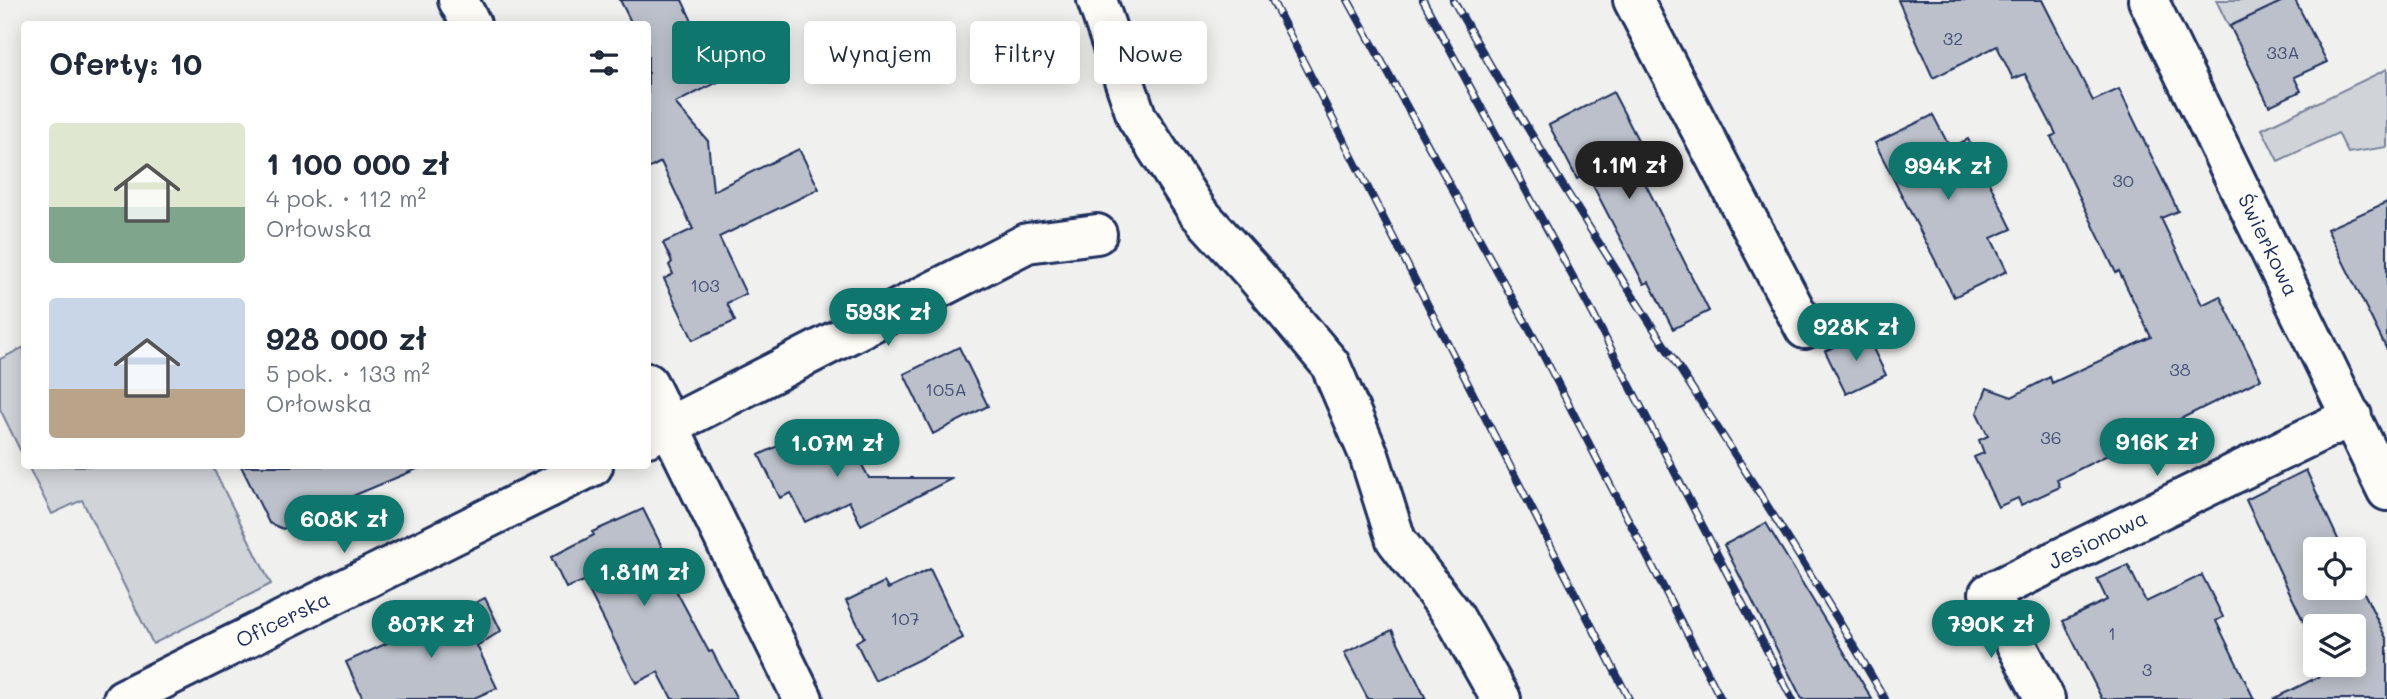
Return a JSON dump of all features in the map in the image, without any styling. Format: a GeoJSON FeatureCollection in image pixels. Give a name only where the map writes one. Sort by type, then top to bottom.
{"type":"FeatureCollection","features":[{"type":"Feature","properties":{"kind":"street"},"geometry":{"type":"LineString","coordinates":[[458,0],[469,21]]}},
{"type":"Feature","properties":{"kind":"street"},"geometry":{"type":"LineString","coordinates":[[1097,0],[1137,118],[1198,212],[1330,364],[1369,455],[1396,540],[1454,616],[1501,699]]}},
{"type":"Feature","properties":{"kind":"street"},"geometry":{"type":"LineString","coordinates":[[1633,0],[1805,329]]}},
{"type":"Feature","properties":{"kind":"street","name":"Świerkowa"},"geometry":{"type":"LineString","coordinates":[[2148,0],[2387,491]]}},
{"type":"Feature","properties":{"kind":"street"},"geometry":{"type":"LineString","coordinates":[[658,432],[1027,243],[1097,234]]}},
{"type":"Feature","properties":{"kind":"street"},"geometry":{"type":"LineString","coordinates":[[651,398],[658,432],[803,699]]}},
{"type":"Feature","properties":{"kind":"street","name":"Jesionowa"},"geometry":{"type":"LineString","coordinates":[[2045,699],[1989,593],[2352,416]]}},
{"type":"Feature","properties":{"kind":"street","name":"Oficerska"},"geometry":{"type":"LineString","coordinates":[[123,699],[587,469]]}},
{"type":"Feature","properties":{"kind":"shaded area"},"geometry":{"type":"Polygon","coordinates":[[[2216,0],[2285,0],[2229,27],[2216,0]]]}},
{"type":"Feature","properties":{"kind":"shaded area"},"geometry":{"type":"Polygon","coordinates":[[[2387,69],[2387,147],[2348,153],[2338,133],[2278,161],[2262,129],[2387,69]]]}},
{"type":"Feature","properties":{"kind":"shaded area"},"geometry":{"type":"Polygon","coordinates":[[[21,348],[21,452],[0,409],[0,359],[21,348]]]}},
{"type":"Feature","properties":{"kind":"shaded area"},"geometry":{"type":"Polygon","coordinates":[[[30,469],[214,469],[271,584],[153,644],[82,500],[52,514],[30,469]]]}},
{"type":"Feature","properties":{"kind":"building"},"geometry":{"type":"Polygon","coordinates":[[[620,0],[682,0],[692,21],[672,21],[672,84],[714,84],[675,103],[708,141],[713,191],[799,149],[819,189],[719,237],[746,294],[727,303],[735,321],[693,340],[664,279],[673,274],[669,265],[672,262],[663,243],[693,229],[661,162],[651,167],[651,21],[630,21],[620,0]]]}},
{"type":"Feature","properties":{"kind":"building"},"geometry":{"type":"Polygon","coordinates":[[[1898,0],[2042,0],[2093,101],[2119,89],[2178,211],[2161,218],[2202,305],[2220,296],[2261,379],[2057,480],[2060,487],[2021,505],[2018,498],[1998,507],[1974,457],[1984,453],[1979,440],[1988,436],[1977,413],[1987,388],[2012,397],[2050,377],[2052,383],[2151,337],[2119,271],[2116,273],[2051,137],[2056,134],[2025,74],[2013,79],[1997,46],[1933,78],[1898,0]]]}},
{"type":"Feature","properties":{"kind":"building"},"geometry":{"type":"Polygon","coordinates":[[[2285,0],[2295,0],[2327,62],[2294,77],[2301,91],[2269,106],[2230,26],[2285,0]]]}},
{"type":"Feature","properties":{"kind":"building"},"geometry":{"type":"Polygon","coordinates":[[[1613,92],[1650,163],[1638,169],[1709,311],[1673,329],[1649,282],[1644,284],[1587,174],[1577,179],[1549,125],[1613,92]]]}},
{"type":"Feature","properties":{"kind":"building"},"geometry":{"type":"Polygon","coordinates":[[[1933,115],[1950,148],[1968,139],[2012,229],[1991,238],[2007,271],[1954,297],[1875,143],[1933,115]]]}},
{"type":"Feature","properties":{"kind":"building"},"geometry":{"type":"Polygon","coordinates":[[[2387,202],[2387,350],[2327,229],[2387,202]]]}},
{"type":"Feature","properties":{"kind":"building"},"geometry":{"type":"Polygon","coordinates":[[[1865,332],[1886,375],[1846,394],[1825,351],[1865,332]]]}},
{"type":"Feature","properties":{"kind":"building"},"geometry":{"type":"Polygon","coordinates":[[[959,347],[988,406],[933,434],[904,374],[959,347]]]}},
{"type":"Feature","properties":{"kind":"building"},"geometry":{"type":"Polygon","coordinates":[[[841,426],[869,478],[953,478],[861,525],[849,501],[805,522],[791,493],[780,498],[759,455],[790,440],[794,449],[841,426]]]}},
{"type":"Feature","properties":{"kind":"building"},"geometry":{"type":"Polygon","coordinates":[[[242,469],[417,469],[322,509],[319,517],[304,524],[296,522],[283,529],[269,523],[242,469]]]}},
{"type":"Feature","properties":{"kind":"building"},"geometry":{"type":"Polygon","coordinates":[[[2306,470],[2337,537],[2303,537],[2303,600],[2366,600],[2366,597],[2387,640],[2387,699],[2273,699],[2318,677],[2366,677],[2366,614],[2303,614],[2303,621],[2246,500],[2306,470]]]}},
{"type":"Feature","properties":{"kind":"building"},"geometry":{"type":"Polygon","coordinates":[[[643,509],[677,577],[671,581],[737,699],[672,699],[658,672],[636,683],[584,581],[566,588],[551,557],[594,535],[592,532],[643,509]]]}},
{"type":"Feature","properties":{"kind":"building"},"geometry":{"type":"Polygon","coordinates":[[[1766,523],[1872,699],[1802,699],[1724,545],[1766,523]]]}},
{"type":"Feature","properties":{"kind":"building"},"geometry":{"type":"Polygon","coordinates":[[[2128,565],[2146,602],[2202,575],[2223,617],[2216,621],[2254,699],[2102,699],[2063,621],[2107,600],[2097,579],[2128,565]]]}},
{"type":"Feature","properties":{"kind":"building"},"geometry":{"type":"Polygon","coordinates":[[[930,569],[963,638],[875,681],[856,642],[864,637],[846,601],[884,582],[888,589],[930,569]]]}},
{"type":"Feature","properties":{"kind":"building"},"geometry":{"type":"Polygon","coordinates":[[[485,598],[501,631],[477,646],[497,688],[472,699],[363,699],[346,662],[485,598]]]}},
{"type":"Feature","properties":{"kind":"building"},"geometry":{"type":"Polygon","coordinates":[[[1392,630],[1426,699],[1368,699],[1344,653],[1392,630]]]}},
{"type":"Feature","properties":{"kind":"railway"},"geometry":{"type":"LineString","coordinates":[[1272,0],[1629,699]]}},
{"type":"Feature","properties":{"kind":"railway"},"geometry":{"type":"LineString","coordinates":[[1348,0],[1538,345],[1721,699]]}},
{"type":"Feature","properties":{"kind":"railway"},"geometry":{"type":"LineString","coordinates":[[1423,0],[1593,314],[1792,699]]}},
{"type":"Feature","properties":{"kind":"railway"},"geometry":{"type":"LineString","coordinates":[[1453,0],[1558,177],[1779,524],[1885,699]]}}]}
